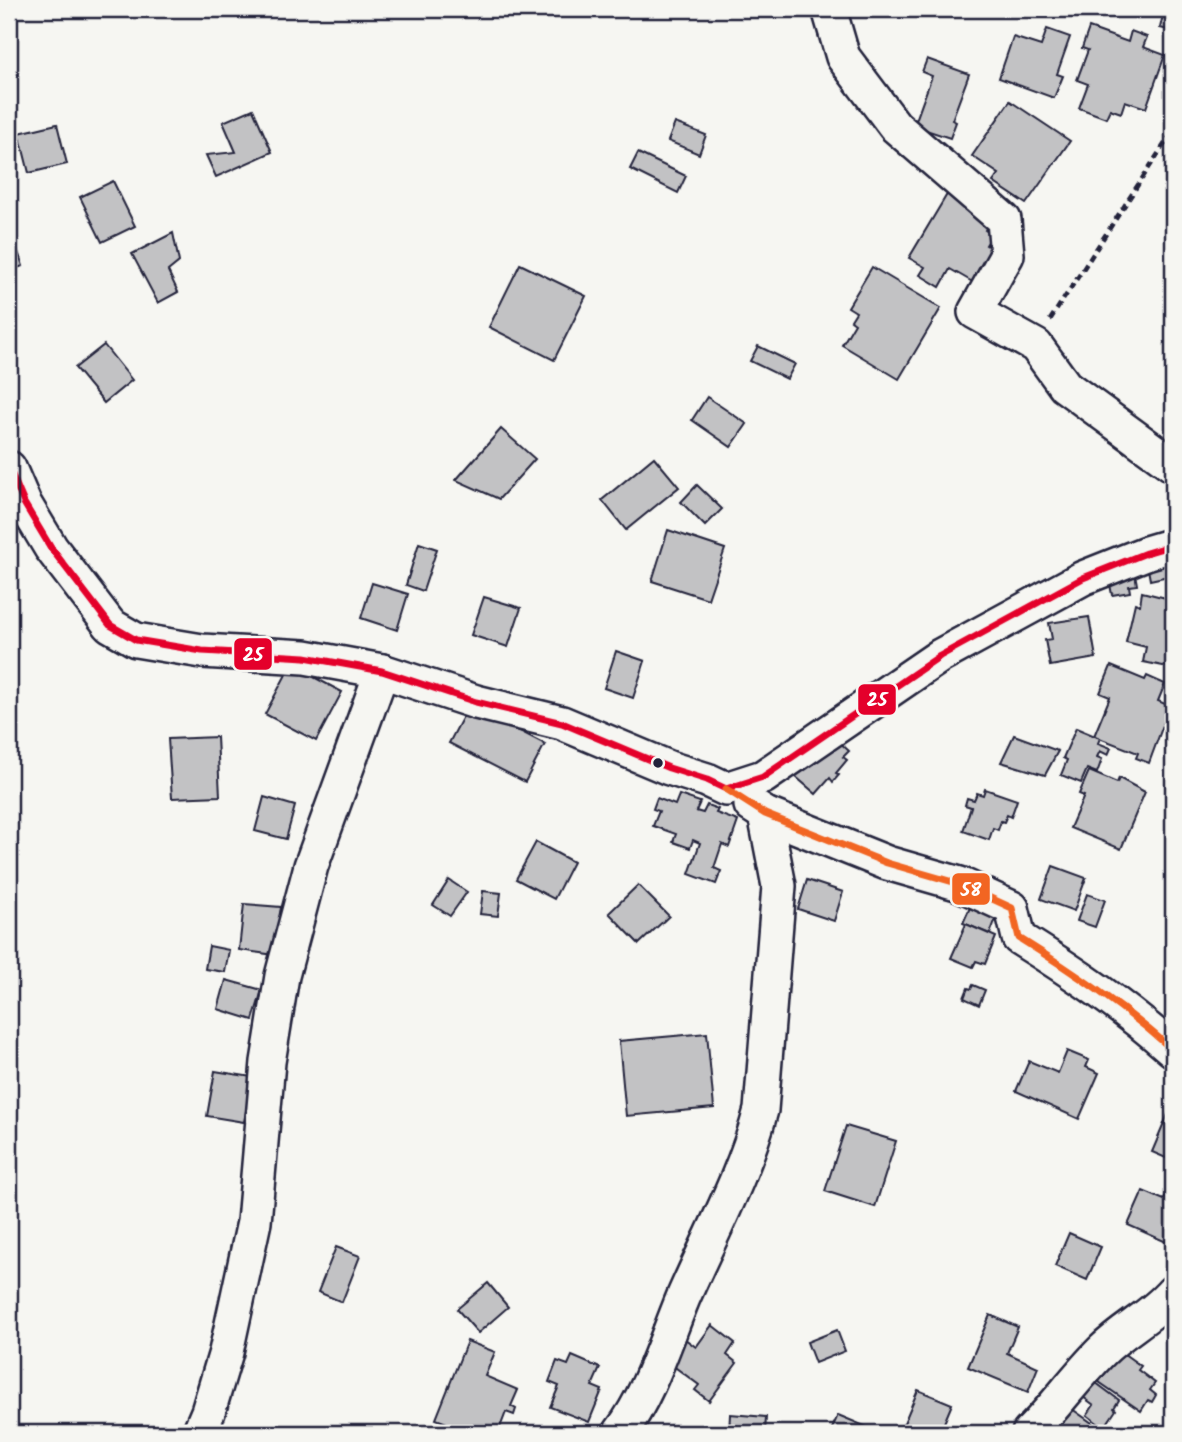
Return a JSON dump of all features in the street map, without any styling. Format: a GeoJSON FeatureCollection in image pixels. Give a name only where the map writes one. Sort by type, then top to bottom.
{"type":"FeatureCollection","features":[{"type":"Feature","properties":{"kind":"street"},"geometry":{"type":"LineString","coordinates":[[829,9],[843,57],[895,126],[1004,220],[1007,254],[975,312],[1036,346],[1065,386],[1173,465]]}},
{"type":"Feature","properties":{"kind":"street"},"geometry":{"type":"LineString","coordinates":[[9,468],[16,512],[51,548],[110,625],[136,640],[202,650],[305,657],[382,671],[476,702],[562,723],[668,768],[707,780],[765,814],[887,863],[960,884],[1012,908],[1018,938],[1079,975],[1134,1016],[1173,1050]]}},
{"type":"Feature","properties":{"kind":"street"},"geometry":{"type":"LineString","coordinates":[[726,789],[763,777],[940,656],[1083,578],[1173,545]]}},
{"type":"Feature","properties":{"kind":"street"},"geometry":{"type":"LineString","coordinates":[[199,1433],[226,1352],[254,1222],[268,1062],[282,976],[310,866],[382,671]]}},
{"type":"Feature","properties":{"kind":"street"},"geometry":{"type":"LineString","coordinates":[[620,1433],[632,1417],[661,1355],[682,1300],[752,1143],[761,1110],[779,886],[765,814]]}},
{"type":"Feature","properties":{"kind":"street"},"geometry":{"type":"LineString","coordinates":[[1029,1433],[1050,1413],[1103,1350],[1158,1310],[1173,1292]]}},
{"type":"Feature","properties":{"kind":"path"},"geometry":{"type":"LineString","coordinates":[[1036,346],[1068,289],[1173,131]]}},
{"type":"Feature","properties":{"kind":"building"},"geometry":{"type":"Polygon","coordinates":[[[1151,9],[1173,9],[1173,31],[1160,28],[1163,15],[1151,9]]]}},
{"type":"Feature","properties":{"kind":"building"},"geometry":{"type":"Polygon","coordinates":[[[1089,28],[1128,42],[1131,31],[1147,37],[1143,47],[1165,55],[1146,108],[1125,101],[1121,113],[1110,109],[1106,118],[1079,108],[1088,84],[1077,80],[1088,50],[1082,48],[1089,28]]]}},
{"type":"Feature","properties":{"kind":"building"},"geometry":{"type":"Polygon","coordinates":[[[1047,29],[1070,37],[1057,74],[1063,76],[1054,98],[999,78],[1013,37],[1041,46],[1047,29]]]}},
{"type":"Feature","properties":{"kind":"building"},"geometry":{"type":"Polygon","coordinates":[[[927,59],[969,74],[952,120],[956,122],[950,138],[914,126],[932,76],[922,72],[927,59]]]}},
{"type":"Feature","properties":{"kind":"building"},"geometry":{"type":"Polygon","coordinates":[[[1010,101],[1070,141],[1026,204],[993,182],[999,174],[972,156],[1010,101]]]}},
{"type":"Feature","properties":{"kind":"building"},"geometry":{"type":"Polygon","coordinates":[[[253,109],[272,152],[216,177],[206,155],[236,152],[223,122],[253,109]]]}},
{"type":"Feature","properties":{"kind":"building"},"geometry":{"type":"Polygon","coordinates":[[[675,123],[706,135],[699,154],[668,141],[675,123]]]}},
{"type":"Feature","properties":{"kind":"building"},"geometry":{"type":"Polygon","coordinates":[[[57,124],[67,164],[29,173],[19,133],[57,124]]]}},
{"type":"Feature","properties":{"kind":"building"},"geometry":{"type":"Polygon","coordinates":[[[638,153],[686,176],[678,193],[630,169],[638,153]]]}},
{"type":"Feature","properties":{"kind":"building"},"geometry":{"type":"Polygon","coordinates":[[[113,181],[135,226],[102,242],[80,197],[113,181]]]}},
{"type":"Feature","properties":{"kind":"building"},"geometry":{"type":"Polygon","coordinates":[[[952,186],[993,217],[985,230],[992,235],[986,245],[995,251],[976,284],[950,269],[940,287],[920,275],[925,267],[909,258],[952,186]]]}},
{"type":"Feature","properties":{"kind":"building"},"geometry":{"type":"Polygon","coordinates":[[[9,226],[23,266],[9,271],[9,226]]]}},
{"type":"Feature","properties":{"kind":"building"},"geometry":{"type":"Polygon","coordinates":[[[173,233],[179,262],[168,271],[178,292],[158,303],[132,254],[173,233]]]}},
{"type":"Feature","properties":{"kind":"building"},"geometry":{"type":"Polygon","coordinates":[[[520,264],[586,296],[554,360],[489,327],[520,264]]]}},
{"type":"Feature","properties":{"kind":"building"},"geometry":{"type":"Polygon","coordinates":[[[872,267],[941,308],[899,379],[842,345],[855,323],[851,320],[856,312],[848,307],[872,267]]]}},
{"type":"Feature","properties":{"kind":"building"},"geometry":{"type":"Polygon","coordinates":[[[104,345],[132,380],[104,403],[75,368],[104,345]]]}},
{"type":"Feature","properties":{"kind":"building"},"geometry":{"type":"Polygon","coordinates":[[[758,346],[795,364],[787,379],[750,361],[758,346]]]}},
{"type":"Feature","properties":{"kind":"building"},"geometry":{"type":"Polygon","coordinates":[[[707,397],[747,424],[731,447],[692,420],[707,397]]]}},
{"type":"Feature","properties":{"kind":"building"},"geometry":{"type":"Polygon","coordinates":[[[501,429],[535,459],[499,499],[456,480],[501,429]]]}},
{"type":"Feature","properties":{"kind":"building"},"geometry":{"type":"Polygon","coordinates":[[[654,457],[679,487],[626,530],[602,500],[654,457]]]}},
{"type":"Feature","properties":{"kind":"building"},"geometry":{"type":"Polygon","coordinates":[[[697,485],[722,509],[705,526],[681,502],[697,485]]]}},
{"type":"Feature","properties":{"kind":"building"},"geometry":{"type":"Polygon","coordinates":[[[668,530],[725,549],[708,599],[652,581],[668,530]]]}},
{"type":"Feature","properties":{"kind":"building"},"geometry":{"type":"Polygon","coordinates":[[[419,543],[437,549],[423,591],[406,585],[419,543]]]}},
{"type":"Feature","properties":{"kind":"building"},"geometry":{"type":"Polygon","coordinates":[[[1173,549],[1173,575],[1150,580],[1148,569],[1173,549]]]}},
{"type":"Feature","properties":{"kind":"building"},"geometry":{"type":"Polygon","coordinates":[[[1134,568],[1137,585],[1129,586],[1130,592],[1112,595],[1108,573],[1134,568]]]}},
{"type":"Feature","properties":{"kind":"building"},"geometry":{"type":"Polygon","coordinates":[[[1171,576],[1173,668],[1143,662],[1146,647],[1126,642],[1135,603],[1140,605],[1142,592],[1166,598],[1171,576]]]}},
{"type":"Feature","properties":{"kind":"building"},"geometry":{"type":"Polygon","coordinates":[[[372,583],[408,594],[397,630],[361,618],[372,583]]]}},
{"type":"Feature","properties":{"kind":"building"},"geometry":{"type":"Polygon","coordinates":[[[484,597],[521,608],[508,647],[471,635],[484,597]]]}},
{"type":"Feature","properties":{"kind":"building"},"geometry":{"type":"Polygon","coordinates":[[[1089,617],[1096,658],[1050,666],[1045,640],[1052,639],[1049,623],[1089,617]]]}},
{"type":"Feature","properties":{"kind":"building"},"geometry":{"type":"Polygon","coordinates":[[[616,651],[645,661],[633,698],[604,688],[616,651]]]}},
{"type":"Feature","properties":{"kind":"building"},"geometry":{"type":"Polygon","coordinates":[[[291,665],[342,692],[316,741],[265,714],[291,665]]]}},
{"type":"Feature","properties":{"kind":"building"},"geometry":{"type":"Polygon","coordinates":[[[1111,666],[1145,680],[1147,676],[1165,684],[1158,701],[1170,706],[1149,763],[1136,758],[1138,753],[1094,736],[1110,697],[1100,693],[1111,666]]]}},
{"type":"Feature","properties":{"kind":"building"},"geometry":{"type":"Polygon","coordinates":[[[469,705],[545,744],[525,782],[449,743],[469,705]]]}},
{"type":"Feature","properties":{"kind":"building"},"geometry":{"type":"Polygon","coordinates":[[[1076,728],[1100,738],[1098,743],[1111,748],[1108,755],[1100,751],[1097,757],[1102,759],[1097,773],[1087,769],[1081,783],[1061,775],[1067,760],[1063,758],[1076,728]]]}},
{"type":"Feature","properties":{"kind":"building"},"geometry":{"type":"Polygon","coordinates":[[[1014,735],[1058,751],[1045,775],[1001,762],[1014,735]]]}},
{"type":"Feature","properties":{"kind":"building"},"geometry":{"type":"Polygon","coordinates":[[[217,737],[220,796],[172,798],[168,739],[217,737]]]}},
{"type":"Feature","properties":{"kind":"building"},"geometry":{"type":"Polygon","coordinates":[[[836,739],[849,751],[843,757],[847,760],[836,773],[839,775],[833,782],[830,778],[816,794],[789,771],[836,739]]]}},
{"type":"Feature","properties":{"kind":"building"},"geometry":{"type":"Polygon","coordinates":[[[1089,771],[1117,783],[1119,778],[1145,792],[1121,849],[1070,828],[1084,796],[1079,794],[1089,771]]]}},
{"type":"Feature","properties":{"kind":"building"},"geometry":{"type":"Polygon","coordinates":[[[985,789],[1017,800],[1011,817],[1007,815],[1004,822],[1001,821],[998,830],[993,828],[989,840],[963,831],[971,807],[965,805],[967,798],[974,800],[977,793],[983,795],[985,789]]]}},
{"type":"Feature","properties":{"kind":"building"},"geometry":{"type":"Polygon","coordinates":[[[679,795],[700,802],[696,811],[703,813],[707,805],[718,809],[716,813],[738,821],[729,847],[722,844],[714,868],[721,871],[716,884],[689,874],[700,843],[693,840],[690,848],[673,842],[676,834],[653,826],[659,811],[653,809],[657,798],[675,805],[679,795]]]}},
{"type":"Feature","properties":{"kind":"building"},"geometry":{"type":"Polygon","coordinates":[[[264,797],[295,806],[286,839],[255,831],[264,797]]]}},
{"type":"Feature","properties":{"kind":"building"},"geometry":{"type":"Polygon","coordinates":[[[536,842],[573,862],[554,899],[516,879],[536,842]]]}},
{"type":"Feature","properties":{"kind":"building"},"geometry":{"type":"Polygon","coordinates":[[[1053,866],[1086,878],[1074,911],[1041,899],[1053,866]]]}},
{"type":"Feature","properties":{"kind":"building"},"geometry":{"type":"Polygon","coordinates":[[[449,880],[467,892],[450,916],[433,905],[449,880]]]}},
{"type":"Feature","properties":{"kind":"building"},"geometry":{"type":"Polygon","coordinates":[[[807,880],[843,892],[834,921],[798,909],[807,880]]]}},
{"type":"Feature","properties":{"kind":"building"},"geometry":{"type":"Polygon","coordinates":[[[638,885],[669,916],[639,944],[609,913],[638,885]]]}},
{"type":"Feature","properties":{"kind":"building"},"geometry":{"type":"Polygon","coordinates":[[[483,891],[501,893],[498,916],[480,914],[483,891]]]}},
{"type":"Feature","properties":{"kind":"building"},"geometry":{"type":"Polygon","coordinates":[[[976,894],[1006,907],[1000,923],[995,921],[990,934],[963,923],[976,894]]]}},
{"type":"Feature","properties":{"kind":"building"},"geometry":{"type":"Polygon","coordinates":[[[1087,894],[1105,900],[1095,927],[1077,921],[1087,894]]]}},
{"type":"Feature","properties":{"kind":"building"},"geometry":{"type":"Polygon","coordinates":[[[244,904],[281,907],[275,955],[239,950],[244,904]]]}},
{"type":"Feature","properties":{"kind":"building"},"geometry":{"type":"Polygon","coordinates":[[[966,924],[996,937],[985,964],[976,961],[973,967],[951,958],[966,924]]]}},
{"type":"Feature","properties":{"kind":"building"},"geometry":{"type":"Polygon","coordinates":[[[209,946],[229,950],[225,972],[205,969],[209,946]]]}},
{"type":"Feature","properties":{"kind":"building"},"geometry":{"type":"Polygon","coordinates":[[[226,980],[262,990],[253,1020],[218,1009],[226,980]]]}},
{"type":"Feature","properties":{"kind":"building"},"geometry":{"type":"Polygon","coordinates":[[[973,985],[985,990],[979,1005],[964,998],[968,988],[971,989],[973,985]]]}},
{"type":"Feature","properties":{"kind":"building"},"geometry":{"type":"Polygon","coordinates":[[[707,1033],[714,1108],[626,1116],[619,1041],[707,1033]]]}},
{"type":"Feature","properties":{"kind":"building"},"geometry":{"type":"Polygon","coordinates":[[[1067,1051],[1089,1060],[1086,1067],[1099,1073],[1079,1119],[1016,1091],[1029,1061],[1058,1073],[1067,1051]]]}},
{"type":"Feature","properties":{"kind":"building"},"geometry":{"type":"Polygon","coordinates":[[[215,1071],[252,1077],[244,1122],[207,1116],[215,1071]]]}},
{"type":"Feature","properties":{"kind":"building"},"geometry":{"type":"Polygon","coordinates":[[[1171,1107],[1173,1108],[1173,1161],[1152,1152],[1171,1107]]]}},
{"type":"Feature","properties":{"kind":"building"},"geometry":{"type":"Polygon","coordinates":[[[846,1126],[896,1141],[875,1207],[825,1191],[846,1126]]]}},
{"type":"Feature","properties":{"kind":"building"},"geometry":{"type":"Polygon","coordinates":[[[1172,1182],[1173,1245],[1128,1225],[1143,1191],[1164,1200],[1172,1182]]]}},
{"type":"Feature","properties":{"kind":"building"},"geometry":{"type":"Polygon","coordinates":[[[1069,1233],[1101,1247],[1087,1280],[1055,1266],[1069,1233]]]}},
{"type":"Feature","properties":{"kind":"building"},"geometry":{"type":"Polygon","coordinates":[[[336,1247],[360,1256],[342,1302],[318,1292],[336,1247]]]}},
{"type":"Feature","properties":{"kind":"building"},"geometry":{"type":"Polygon","coordinates":[[[488,1283],[508,1307],[478,1333],[457,1309],[488,1283]]]}},
{"type":"Feature","properties":{"kind":"building"},"geometry":{"type":"Polygon","coordinates":[[[990,1315],[1018,1327],[1007,1353],[1038,1367],[1028,1392],[968,1367],[990,1315]]]}},
{"type":"Feature","properties":{"kind":"building"},"geometry":{"type":"Polygon","coordinates":[[[712,1325],[735,1343],[727,1355],[737,1363],[709,1401],[695,1390],[699,1385],[668,1362],[685,1339],[696,1347],[712,1325]]]}},
{"type":"Feature","properties":{"kind":"building"},"geometry":{"type":"Polygon","coordinates":[[[837,1330],[845,1351],[815,1363],[807,1342],[837,1330]]]}},
{"type":"Feature","properties":{"kind":"building"},"geometry":{"type":"Polygon","coordinates":[[[467,1341],[495,1352],[485,1376],[518,1390],[511,1406],[516,1409],[514,1415],[506,1412],[498,1433],[473,1433],[436,1419],[467,1341]]]}},
{"type":"Feature","properties":{"kind":"building"},"geometry":{"type":"Polygon","coordinates":[[[1120,1351],[1141,1366],[1138,1370],[1155,1383],[1150,1390],[1156,1395],[1152,1402],[1148,1400],[1141,1411],[1099,1382],[1120,1351]]]}},
{"type":"Feature","properties":{"kind":"building"},"geometry":{"type":"Polygon","coordinates":[[[572,1356],[600,1368],[592,1386],[602,1390],[589,1422],[550,1407],[559,1386],[549,1382],[557,1361],[568,1365],[572,1356]]]}},
{"type":"Feature","properties":{"kind":"building"},"geometry":{"type":"Polygon","coordinates":[[[1088,1377],[1119,1400],[1104,1428],[1087,1415],[1094,1405],[1076,1392],[1088,1377]]]}},
{"type":"Feature","properties":{"kind":"building"},"geometry":{"type":"Polygon","coordinates":[[[918,1390],[952,1404],[944,1423],[954,1427],[952,1433],[910,1433],[901,1430],[918,1390]]]}},
{"type":"Feature","properties":{"kind":"building"},"geometry":{"type":"Polygon","coordinates":[[[1062,1402],[1102,1430],[1099,1433],[1059,1433],[1046,1425],[1062,1402]]]}},
{"type":"Feature","properties":{"kind":"building"},"geometry":{"type":"Polygon","coordinates":[[[730,1414],[766,1417],[765,1433],[729,1433],[730,1414]]]}},
{"type":"Feature","properties":{"kind":"building"},"geometry":{"type":"Polygon","coordinates":[[[838,1415],[879,1432],[830,1433],[838,1415]]]}},
{"type":"Feature","properties":{"kind":"transit line","name":"25"},"geometry":{"type":"LineString","coordinates":[[9,468],[24,503],[51,548],[110,625],[136,640],[202,651],[305,657],[382,671],[476,702],[562,723],[726,789],[763,777],[940,656],[1083,578],[1173,545]]}},
{"type":"Feature","properties":{"kind":"transit line","name":"58"},"geometry":{"type":"LineString","coordinates":[[726,789],[765,814],[887,863],[960,884],[1012,908],[1019,938],[1098,991],[1173,1050]]}}]}
